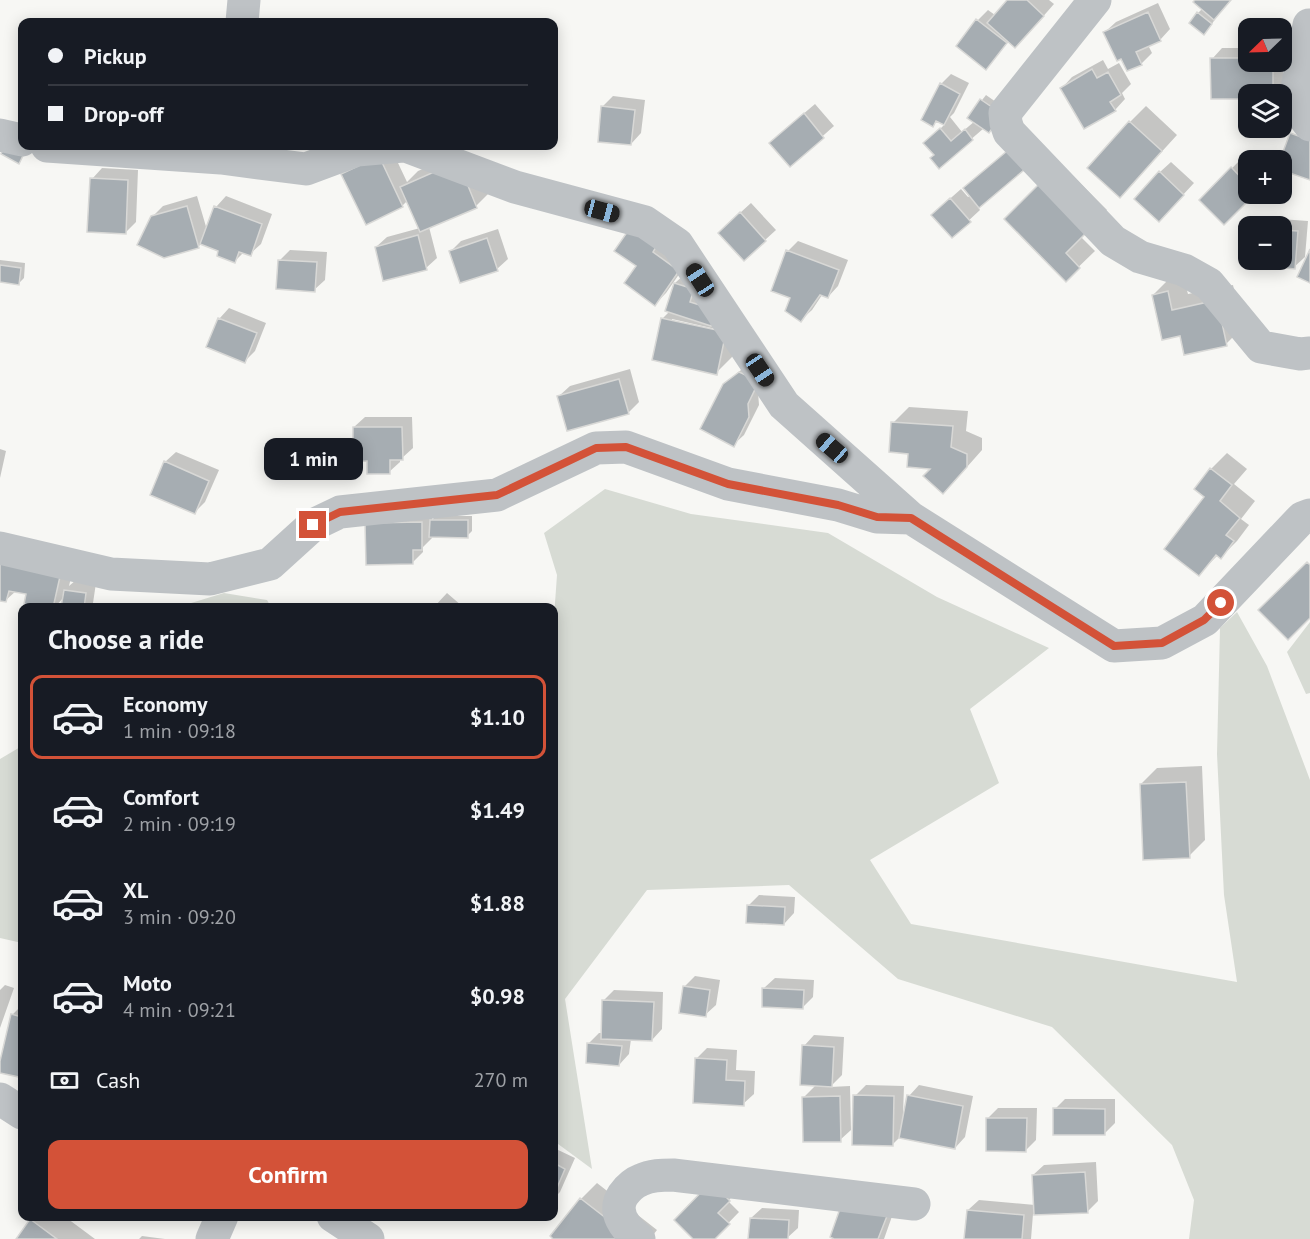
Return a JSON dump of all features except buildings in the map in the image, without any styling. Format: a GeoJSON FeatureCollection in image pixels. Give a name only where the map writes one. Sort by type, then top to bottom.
{"type":"FeatureCollection","features":[{"type":"Feature","properties":{"kind":"street"},"geometry":{"type":"LineString","coordinates":[[242,18],[244,0]]}},
{"type":"Feature","properties":{"kind":"street"},"geometry":{"type":"LineString","coordinates":[[1095,0],[1005,113],[1009,132],[1113,242],[1140,257],[1184,270],[1209,284],[1261,346],[1300,354],[1310,353]]}},
{"type":"Feature","properties":{"kind":"street"},"geometry":{"type":"LineString","coordinates":[[1309,25],[1294,104],[1310,125]]}},
{"type":"Feature","properties":{"kind":"street"},"geometry":{"type":"LineString","coordinates":[[0,135],[18,139]]}},
{"type":"Feature","properties":{"kind":"street"},"geometry":{"type":"LineString","coordinates":[[164,150],[222,152],[306,170],[357,150]]}},
{"type":"Feature","properties":{"kind":"street"},"geometry":{"type":"LineString","coordinates":[[416,150],[515,187],[645,222],[677,244],[784,405],[911,518],[1114,646],[1162,643],[1204,620],[1302,518],[1310,515]]}},
{"type":"Feature","properties":{"kind":"street"},"geometry":{"type":"LineString","coordinates":[[0,548],[111,574],[210,579],[270,564],[313,525],[340,512],[497,495],[596,448],[626,447],[728,484],[838,505],[877,517],[911,518]]}},
{"type":"Feature","properties":{"kind":"street"},"geometry":{"type":"LineString","coordinates":[[0,1100],[18,1111]]}},
{"type":"Feature","properties":{"kind":"street"},"geometry":{"type":"LineString","coordinates":[[639,1239],[625,1225],[619,1214],[619,1202],[629,1187],[639,1180],[655,1175],[674,1175],[914,1204]]}},
{"type":"Feature","properties":{"kind":"street"},"geometry":{"type":"LineString","coordinates":[[212,1239],[220,1221]]}},
{"type":"Feature","properties":{"kind":"street"},"geometry":{"type":"LineString","coordinates":[[341,1221],[368,1239]]}},
{"type":"Feature","properties":{"kind":"shaded area"},"geometry":{"type":"Polygon","coordinates":[[[605,489],[691,514],[828,533],[937,597],[1049,648],[970,709],[999,783],[870,860],[911,924],[1237,982],[1224,895],[1217,754],[1220,628],[1237,612],[1267,666],[1310,780],[1310,1239],[1189,1239],[1194,1200],[1172,1145],[1052,1027],[898,979],[789,885],[647,890],[565,999],[592,1169],[558,1144],[558,603],[555,603],[557,575],[544,533],[605,489]]]}},
{"type":"Feature","properties":{"kind":"shaded area"},"geometry":{"type":"Polygon","coordinates":[[[224,593],[267,600],[269,603],[191,603],[224,593]]]}},
{"type":"Feature","properties":{"kind":"shaded area"},"geometry":{"type":"Polygon","coordinates":[[[1310,622],[1310,693],[1306,694],[1287,652],[1310,622]]]}},
{"type":"Feature","properties":{"kind":"shaded area"},"geometry":{"type":"Polygon","coordinates":[[[18,748],[18,942],[0,938],[0,759],[18,748]]]}},
{"type":"Feature","properties":{"kind":"route"},"geometry":{"type":"LineString","coordinates":[[313,525],[340,512],[497,495],[596,448],[626,447],[728,484],[838,505],[877,517],[911,518],[1114,646],[1162,643],[1204,620],[1221,603]]}}]}
